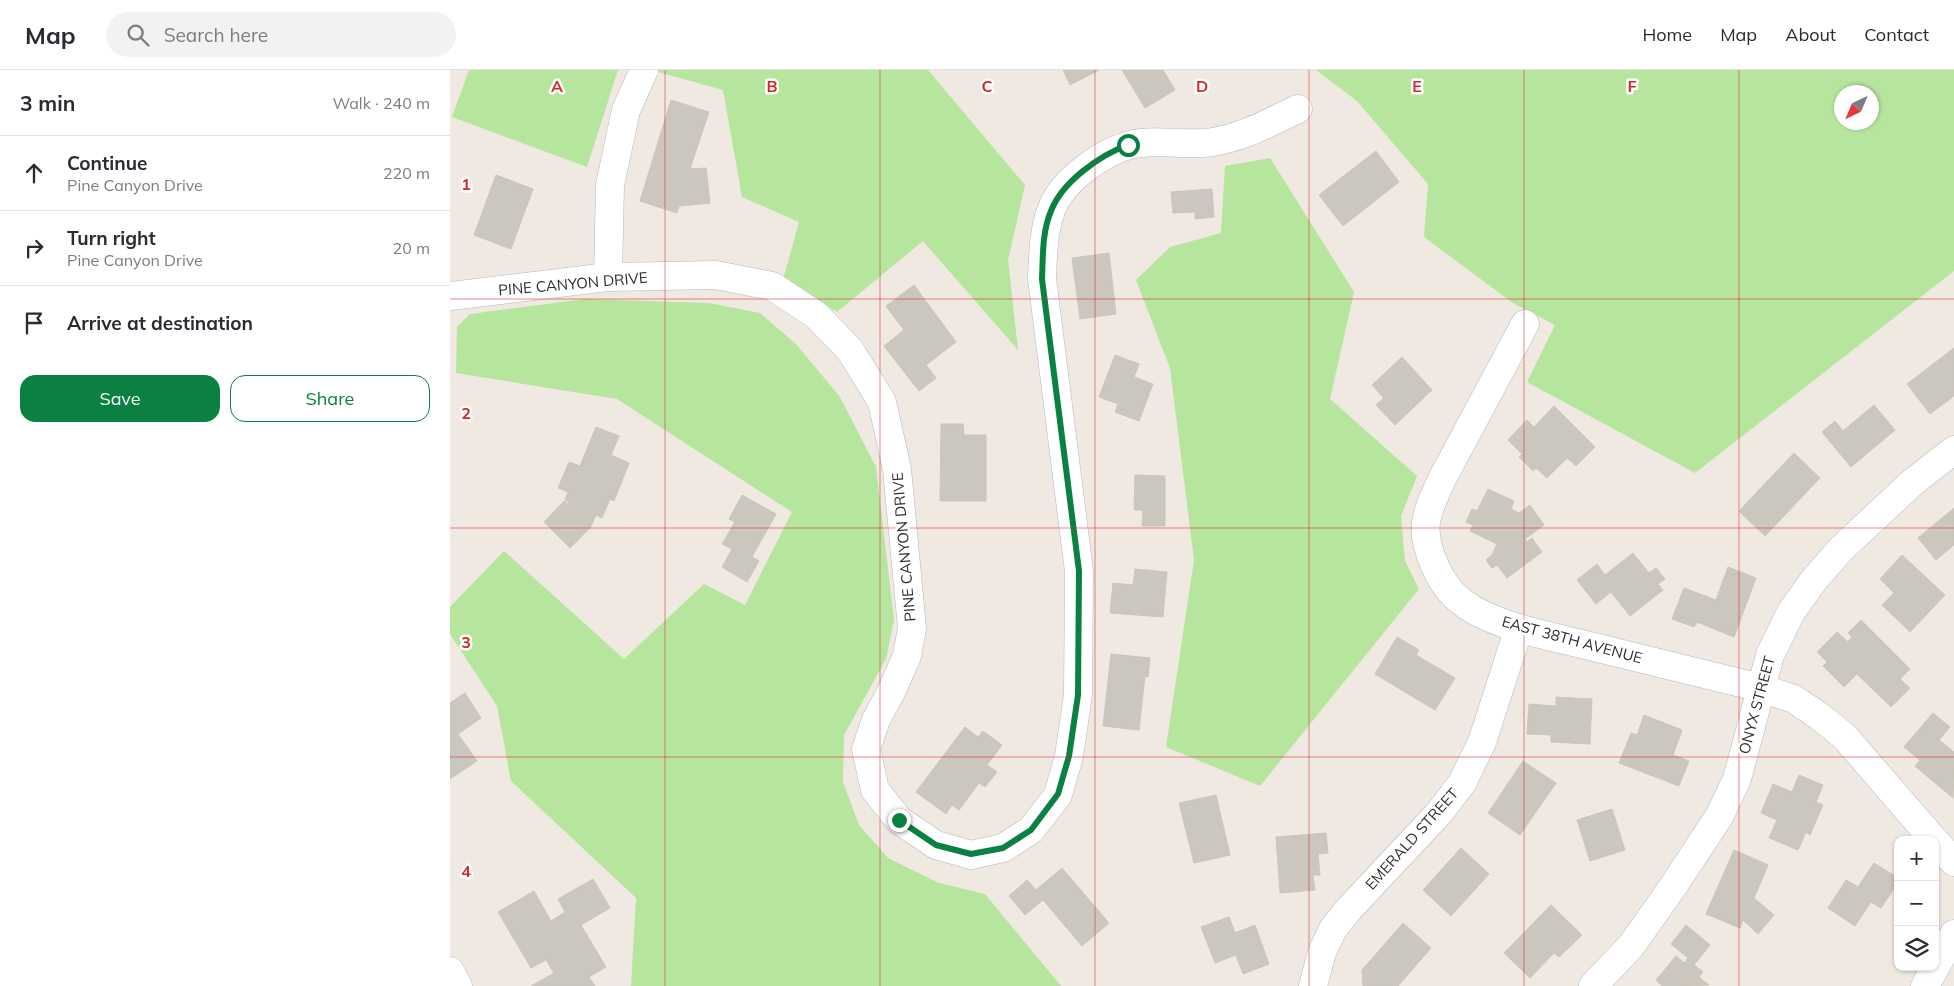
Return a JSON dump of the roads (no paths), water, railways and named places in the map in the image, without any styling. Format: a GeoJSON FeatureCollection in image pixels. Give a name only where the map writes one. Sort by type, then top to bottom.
{"type":"FeatureCollection","features":[{"type":"Feature","properties":{"kind":"street"},"geometry":{"type":"LineString","coordinates":[[608,277],[610,185],[626,110],[644,70]]}},
{"type":"Feature","properties":{"kind":"street","name":"PINE CANYON DRIVE"},"geometry":{"type":"LineString","coordinates":[[450,296],[608,277],[716,275],[772,286],[816,316],[850,350],[882,402],[897,470],[912,628],[907,656],[876,720],[866,749],[876,790],[899,820],[936,845],[971,854],[1003,848],[1031,830],[1058,794],[1069,756],[1078,695],[1079,571],[1042,279],[1045,235],[1051,210],[1061,192],[1071,182],[1099,159],[1114,150],[1128,145],[1143,143],[1210,142],[1230,139],[1250,132],[1298,109]]}},
{"type":"Feature","properties":{"kind":"street","name":"EAST 38TH AVENUE"},"geometry":{"type":"LineString","coordinates":[[1524,324],[1431,503],[1426,522],[1426,540],[1439,575],[1448,589],[1474,610],[1519,628],[1761,688],[1794,700],[1819,716],[1844,736],[1932,836]]}},
{"type":"Feature","properties":{"kind":"street","name":"ONYX STREET"},"geometry":{"type":"LineString","coordinates":[[1594,986],[1631,946],[1720,815],[1737,779],[1770,655],[1790,612],[1840,548],[1913,482],[1954,450]]}},
{"type":"Feature","properties":{"kind":"street","name":"EMERALD STREET"},"geometry":{"type":"LineString","coordinates":[[1313,986],[1322,952],[1333,929],[1349,909],[1439,813],[1462,784],[1482,742],[1519,628]]}},
{"type":"Feature","properties":{"kind":"street","name":"EAST 38TH AVENUE"},"geometry":{"type":"LineString","coordinates":[[1939,845],[1954,862]]}},
{"type":"Feature","properties":{"kind":"street"},"geometry":{"type":"LineString","coordinates":[[1925,986],[1954,934]]}},
{"type":"Feature","properties":{"kind":"street"},"geometry":{"type":"LineString","coordinates":[[450,971],[458,986]]}}]}
